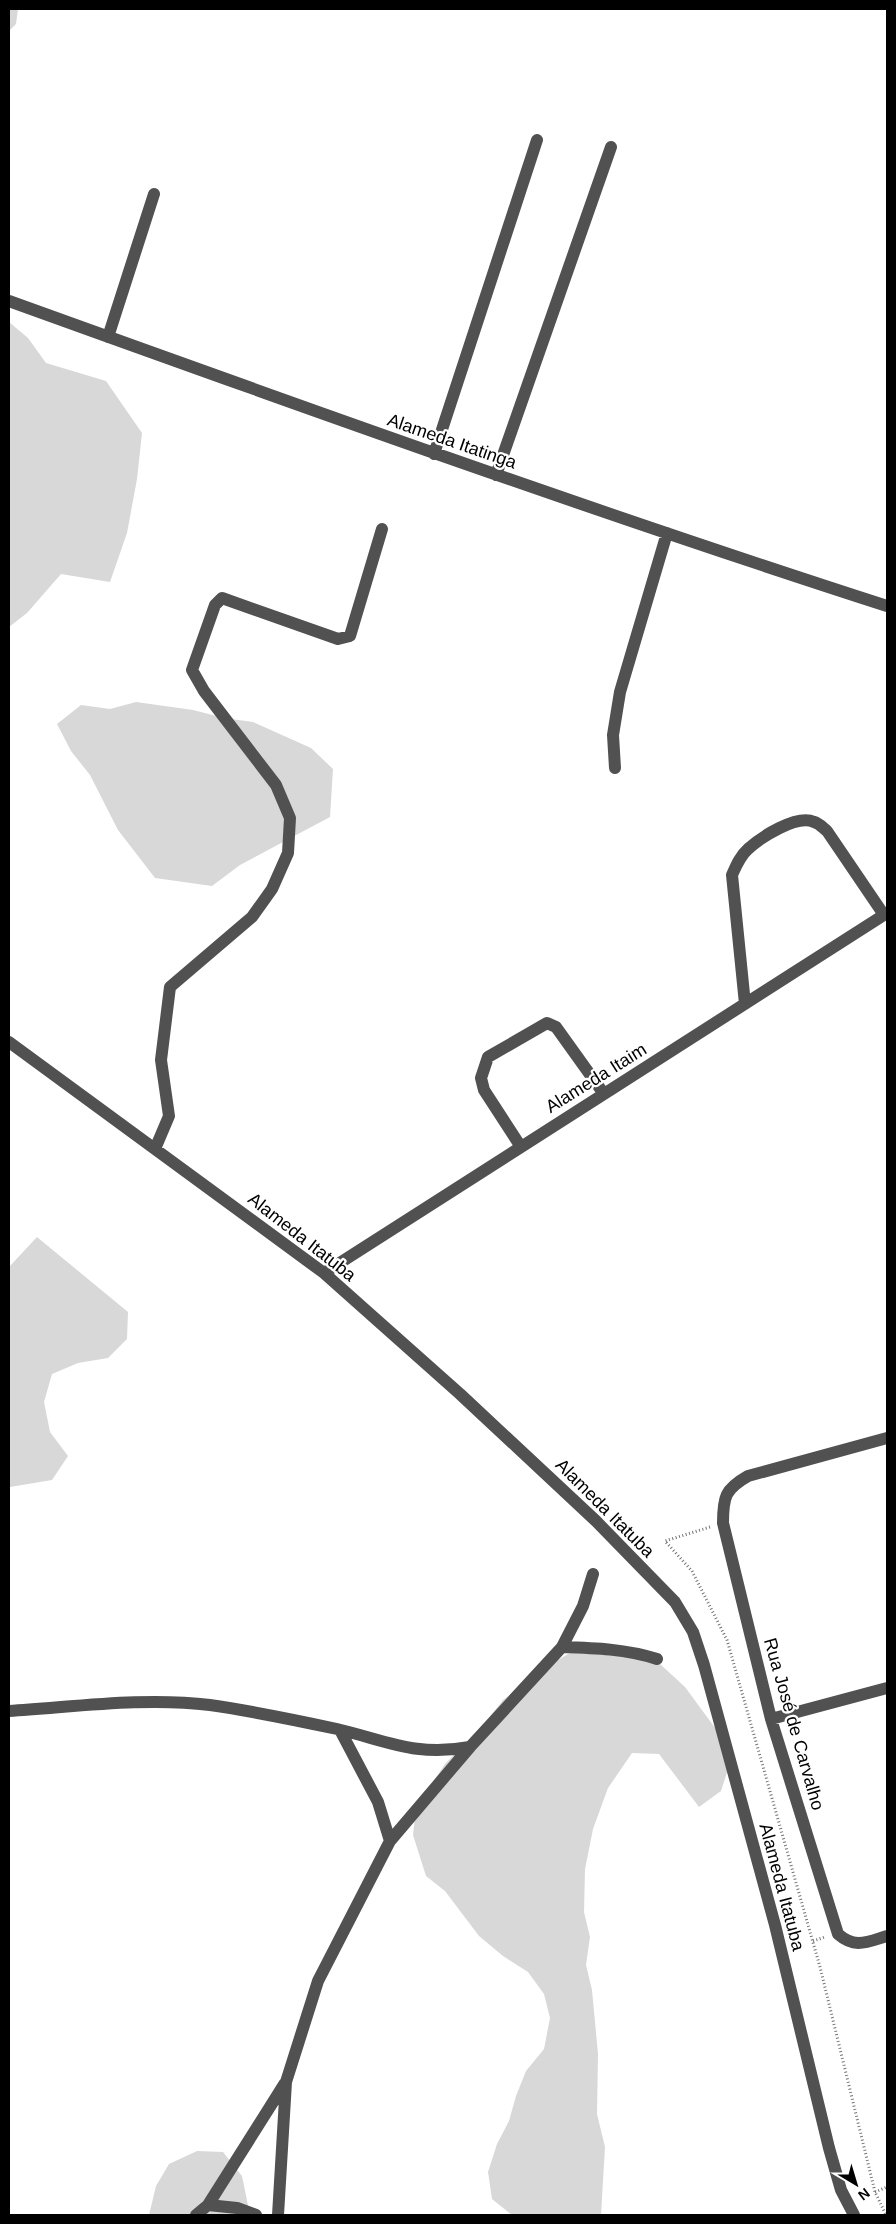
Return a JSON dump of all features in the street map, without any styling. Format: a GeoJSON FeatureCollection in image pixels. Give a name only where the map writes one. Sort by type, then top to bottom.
{"type":"FeatureCollection","features":[{"type":"Feature","properties":{"kind":"street"},"geometry":{"type":"LineString","coordinates":[[434,454],[536,140]]}},
{"type":"Feature","properties":{"kind":"street"},"geometry":{"type":"LineString","coordinates":[[496,475],[611,147]]}},
{"type":"Feature","properties":{"kind":"street"},"geometry":{"type":"LineString","coordinates":[[108,336],[154,194]]}},
{"type":"Feature","properties":{"kind":"street","name":"Alameda Itatinga"},"geometry":{"type":"LineString","coordinates":[[9,301],[434,454],[887,606]]}},
{"type":"Feature","properties":{"kind":"street"},"geometry":{"type":"LineString","coordinates":[[155,1150],[169,1116],[161,1060],[170,988],[252,916],[272,888],[288,853],[290,818],[276,785],[204,691],[192,670],[215,605],[222,598],[338,639],[350,636],[382,529]]}},
{"type":"Feature","properties":{"kind":"street"},"geometry":{"type":"LineString","coordinates":[[615,768],[613,735],[620,692],[667,533]]}},
{"type":"Feature","properties":{"kind":"street"},"geometry":{"type":"LineString","coordinates":[[745,1004],[732,875],[736,864],[747,850],[762,839],[799,820],[814,821],[827,830],[886,914]]}},
{"type":"Feature","properties":{"kind":"street","name":"Alameda Itaim"},"geometry":{"type":"LineString","coordinates":[[324,1273],[886,914]]}},
{"type":"Feature","properties":{"kind":"street"},"geometry":{"type":"LineString","coordinates":[[521,1147],[484,1090],[481,1078],[488,1057],[547,1023],[556,1027],[604,1094]]}},
{"type":"Feature","properties":{"kind":"street","name":"Alameda Itatuba"},"geometry":{"type":"LineString","coordinates":[[9,1042],[324,1273],[503,1434],[603,1528],[675,1602],[692,1632],[704,1665],[775,1925],[829,2148],[842,2190],[854,2215]]}},
{"type":"Feature","properties":{"kind":"street","name":"Rua José de Carvalho"},"geometry":{"type":"LineString","coordinates":[[887,1438],[748,1476],[733,1484],[725,1496],[723,1522],[771,1719],[838,1934],[852,1943],[866,1942],[887,1936]]}},
{"type":"Feature","properties":{"kind":"street"},"geometry":{"type":"LineString","coordinates":[[278,2215],[286,2082],[318,1981],[390,1841],[470,1747],[562,1647],[584,1606],[592,1574]]}},
{"type":"Feature","properties":{"kind":"street"},"geometry":{"type":"LineString","coordinates":[[562,1647],[599,1647],[637,1653],[657,1659]]}},
{"type":"Feature","properties":{"kind":"street"},"geometry":{"type":"LineString","coordinates":[[771,1719],[887,1688]]}},
{"type":"Feature","properties":{"kind":"street"},"geometry":{"type":"LineString","coordinates":[[9,1711],[146,1702],[208,1705],[265,1714],[340,1730],[365,1738],[422,1751],[446,1752],[470,1747]]}},
{"type":"Feature","properties":{"kind":"street"},"geometry":{"type":"LineString","coordinates":[[340,1730],[378,1802],[390,1841]]}},
{"type":"Feature","properties":{"kind":"street"},"geometry":{"type":"LineString","coordinates":[[196,2215],[208,2205],[286,2082]]}},
{"type":"Feature","properties":{"kind":"street"},"geometry":{"type":"LineString","coordinates":[[208,2205],[237,2208],[256,2215]]}},
{"type":"Feature","properties":{"kind":"path"},"geometry":{"type":"LineString","coordinates":[[723,1522],[665,1541],[692,1571],[727,1640],[820,1967],[875,2192],[886,2215]]}},
{"type":"Feature","properties":{"kind":"path"},"geometry":{"type":"LineString","coordinates":[[875,2192],[887,2187]]}},
{"type":"Feature","properties":{"kind":"shaded area"},"geometry":{"type":"Polygon","coordinates":[[[9,9],[18,9],[16,24],[9,31],[9,9]]]}},
{"type":"Feature","properties":{"kind":"shaded area"},"geometry":{"type":"Polygon","coordinates":[[[9,322],[28,338],[46,363],[106,381],[142,433],[137,479],[127,533],[110,582],[61,574],[27,613],[9,627],[9,322]]]}},
{"type":"Feature","properties":{"kind":"shaded area"},"geometry":{"type":"Polygon","coordinates":[[[136,702],[193,710],[224,718],[253,722],[311,748],[333,769],[330,817],[240,865],[212,886],[155,878],[118,830],[90,775],[71,751],[57,724],[81,705],[110,709],[136,702]]]}},
{"type":"Feature","properties":{"kind":"shaded area"},"geometry":{"type":"Polygon","coordinates":[[[37,1237],[128,1312],[127,1339],[108,1358],[78,1363],[52,1374],[44,1402],[50,1432],[68,1456],[52,1480],[10,1487],[9,1267],[37,1237]]]}},
{"type":"Feature","properties":{"kind":"shaded area"},"geometry":{"type":"Polygon","coordinates":[[[573,1651],[648,1653],[685,1687],[721,1736],[730,1763],[721,1791],[699,1807],[659,1754],[632,1753],[608,1788],[593,1829],[585,1869],[584,1912],[590,1937],[586,1965],[592,1990],[598,2054],[597,2114],[605,2147],[601,2215],[512,2215],[492,2199],[488,2172],[497,2144],[509,2121],[526,2071],[544,2049],[550,2018],[544,1994],[528,1972],[503,1956],[479,1936],[445,1891],[426,1876],[413,1835],[416,1807],[445,1764],[485,1723],[503,1700],[548,1666],[573,1651]]]}},
{"type":"Feature","properties":{"kind":"shaded area"},"geometry":{"type":"Polygon","coordinates":[[[197,2151],[223,2152],[242,2176],[250,2215],[149,2215],[156,2186],[169,2164],[197,2151]]]}}]}
